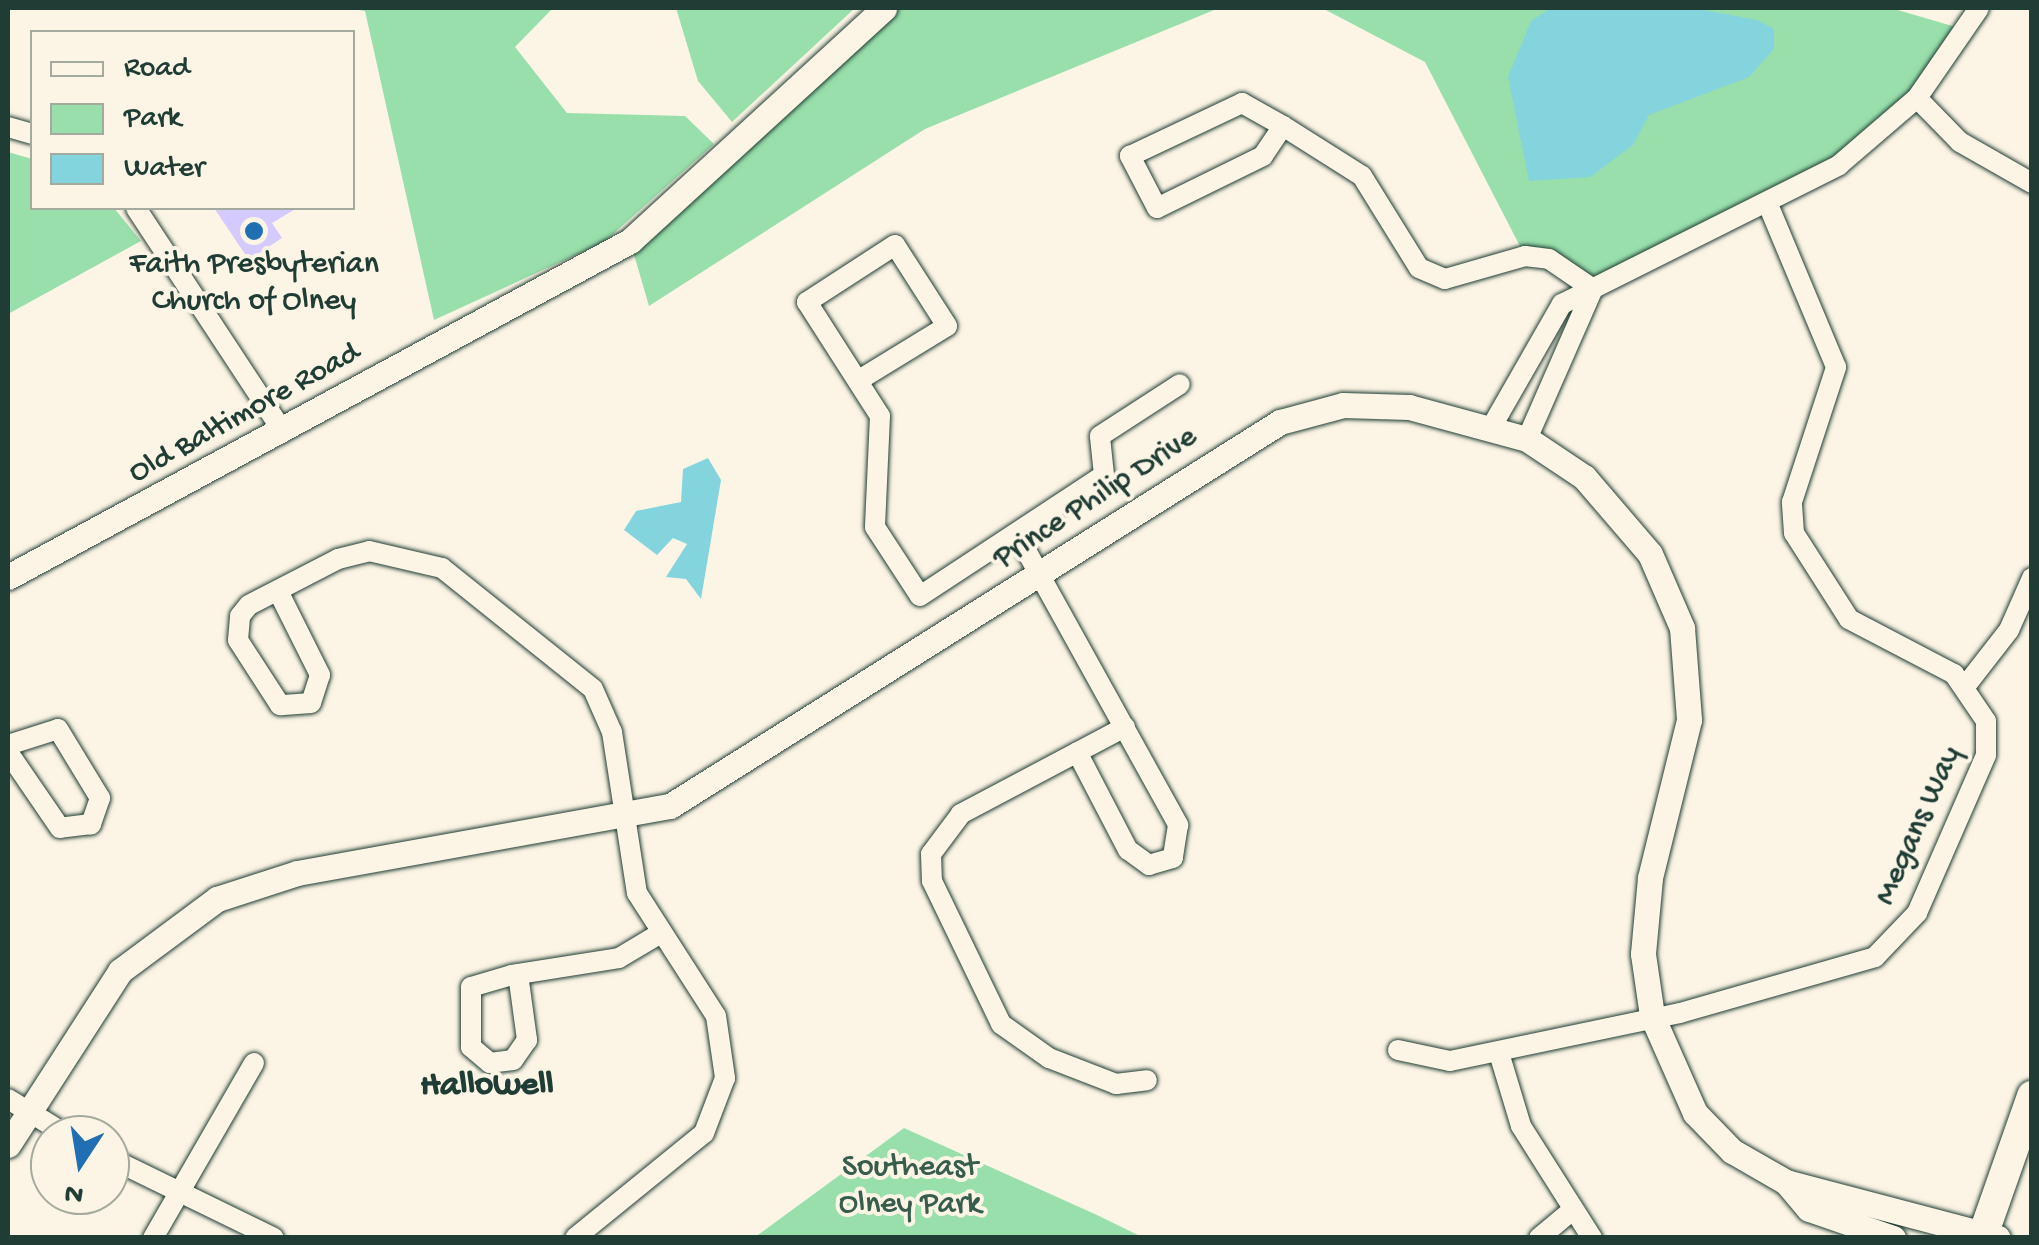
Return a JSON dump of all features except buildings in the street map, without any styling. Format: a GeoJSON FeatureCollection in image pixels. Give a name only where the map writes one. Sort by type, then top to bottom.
{"type":"FeatureCollection","features":[{"type":"Feature","properties":{"kind":"main road"},"geometry":{"type":"LineString","coordinates":[[1988,1236],[2032,1096]]}},
{"type":"Feature","properties":{"kind":"street","name":"Old Baltimore Road"},"geometry":{"type":"LineString","coordinates":[[8,577],[283,432],[630,241],[884,8]]}},
{"type":"Feature","properties":{"kind":"street"},"geometry":{"type":"LineString","coordinates":[[1492,426],[1546,324],[1593,289],[1770,207],[1838,165],[1916,98],[1979,8]]}},
{"type":"Feature","properties":{"kind":"street"},"geometry":{"type":"LineString","coordinates":[[1916,98],[1960,142],[2032,183]]}},
{"type":"Feature","properties":{"kind":"street"},"geometry":{"type":"LineString","coordinates":[[1283,126],[1263,156],[1157,208],[1130,156],[1242,103],[1283,126],[1362,176],[1419,268],[1445,278],[1537,257],[1593,289]]}},
{"type":"Feature","properties":{"kind":"street"},"geometry":{"type":"LineString","coordinates":[[1770,207],[1836,367],[1792,502],[1794,533],[1849,619],[1967,684],[2009,630],[2032,578]]}},
{"type":"Feature","properties":{"kind":"street"},"geometry":{"type":"LineString","coordinates":[[137,210],[283,432]]}},
{"type":"Feature","properties":{"kind":"street"},"geometry":{"type":"LineString","coordinates":[[859,380],[947,326],[895,245],[807,302],[880,416],[875,527],[920,596],[1104,475],[1100,436],[1180,384]]}},
{"type":"Feature","properties":{"kind":"street"},"geometry":{"type":"LineString","coordinates":[[1527,439],[1593,289]]}},
{"type":"Feature","properties":{"kind":"street","name":"Prince Philip Drive"},"geometry":{"type":"LineString","coordinates":[[8,1145],[17,1106],[120,971],[217,899],[297,873],[624,818],[730,777],[1043,571],[1296,417],[1343,405],[1408,406],[1492,426],[1527,439],[1611,502],[1650,554],[1682,628],[1689,720],[1643,925],[1652,1016],[1696,1113],[1732,1151],[1786,1182],[1988,1236]]}},
{"type":"Feature","properties":{"kind":"street"},"geometry":{"type":"LineString","coordinates":[[1017,534],[1043,571],[1181,833],[1167,862],[1149,865],[1128,850],[1076,752]]}},
{"type":"Feature","properties":{"kind":"street"},"geometry":{"type":"LineString","coordinates":[[278,591],[320,675],[315,697],[296,708],[270,698],[236,635],[248,605],[278,591],[369,550],[442,568],[558,652],[593,689],[612,732],[637,893],[716,1016],[726,1078],[718,1105],[684,1154],[575,1238]]}},
{"type":"Feature","properties":{"kind":"street","name":"Megans Way"},"geometry":{"type":"LineString","coordinates":[[1398,1050],[1450,1061],[1500,1053],[1861,963],[1900,939],[1986,755],[1986,722],[1967,684]]}},
{"type":"Feature","properties":{"kind":"street"},"geometry":{"type":"LineString","coordinates":[[1124,727],[961,814],[931,854],[932,882],[1001,1024],[1049,1058],[1116,1084],[1148,1080]]}},
{"type":"Feature","properties":{"kind":"street"},"geometry":{"type":"LineString","coordinates":[[58,729],[100,798],[91,824],[60,828],[8,748],[58,729]]}},
{"type":"Feature","properties":{"kind":"street"},"geometry":{"type":"LineString","coordinates":[[518,974],[619,958],[662,933]]}},
{"type":"Feature","properties":{"kind":"street"},"geometry":{"type":"LineString","coordinates":[[1500,1053],[1521,1126],[1570,1212],[1592,1238]]}},
{"type":"Feature","properties":{"kind":"street"},"geometry":{"type":"LineString","coordinates":[[154,1238],[254,1063]]}},
{"type":"Feature","properties":{"kind":"street"},"geometry":{"type":"LineString","coordinates":[[130,1169],[177,1195],[274,1238]]}},
{"type":"Feature","properties":{"kind":"street","name":"Prince Philip Drive"},"geometry":{"type":"LineString","coordinates":[[1786,1182],[1809,1209],[1893,1238]]}},
{"type":"Feature","properties":{"kind":"street"},"geometry":{"type":"LineString","coordinates":[[1540,1238],[1570,1212]]}},
{"type":"Feature","properties":{"kind":"green space"},"geometry":{"type":"Polygon","coordinates":[[[348,8],[553,8],[515,47],[567,113],[685,116],[714,144],[604,242],[434,320],[365,11],[348,8]]]}},
{"type":"Feature","properties":{"kind":"green space"},"geometry":{"type":"Polygon","coordinates":[[[676,8],[855,8],[732,122],[698,81],[676,8]]]}},
{"type":"Feature","properties":{"kind":"green space"},"geometry":{"type":"Polygon","coordinates":[[[884,8],[1219,8],[925,129],[649,306],[630,241],[884,8]]]}},
{"type":"Feature","properties":{"kind":"green space"},"geometry":{"type":"Polygon","coordinates":[[[1322,8],[1891,8],[1966,30],[1917,98],[1839,165],[1593,289],[1525,256],[1425,62],[1322,8]]]}},
{"type":"Feature","properties":{"kind":"green space"},"geometry":{"type":"Polygon","coordinates":[[[8,152],[30,158],[30,210],[116,210],[141,241],[8,314],[8,152]]]}},
{"type":"Feature","properties":{"kind":"green space","name":"Southeast Olney Park"},"geometry":{"type":"Polygon","coordinates":[[[904,1128],[1097,1215],[1142,1237],[755,1237],[904,1128]]]}},
{"type":"Feature","properties":{"kind":"water"},"geometry":{"type":"Polygon","coordinates":[[[1551,8],[1693,8],[1757,20],[1774,29],[1774,49],[1749,77],[1649,115],[1633,145],[1590,177],[1529,181],[1508,77],[1531,21],[1551,8]]]}},
{"type":"Feature","properties":{"kind":"water"},"geometry":{"type":"Polygon","coordinates":[[[708,458],[721,480],[701,599],[686,579],[666,577],[687,544],[673,538],[657,555],[624,530],[636,511],[681,502],[683,469],[708,458]]]}},
{"type":"Feature","properties":{"kind":"place","name":"Faith Presbyterian Church of Olney"},"geometry":{"type":"Point","coordinates":[254,231]}},
{"type":"Feature","properties":{"kind":"district","name":"Hallowell"},"geometry":{"type":"Point","coordinates":[487,1087]}}]}
